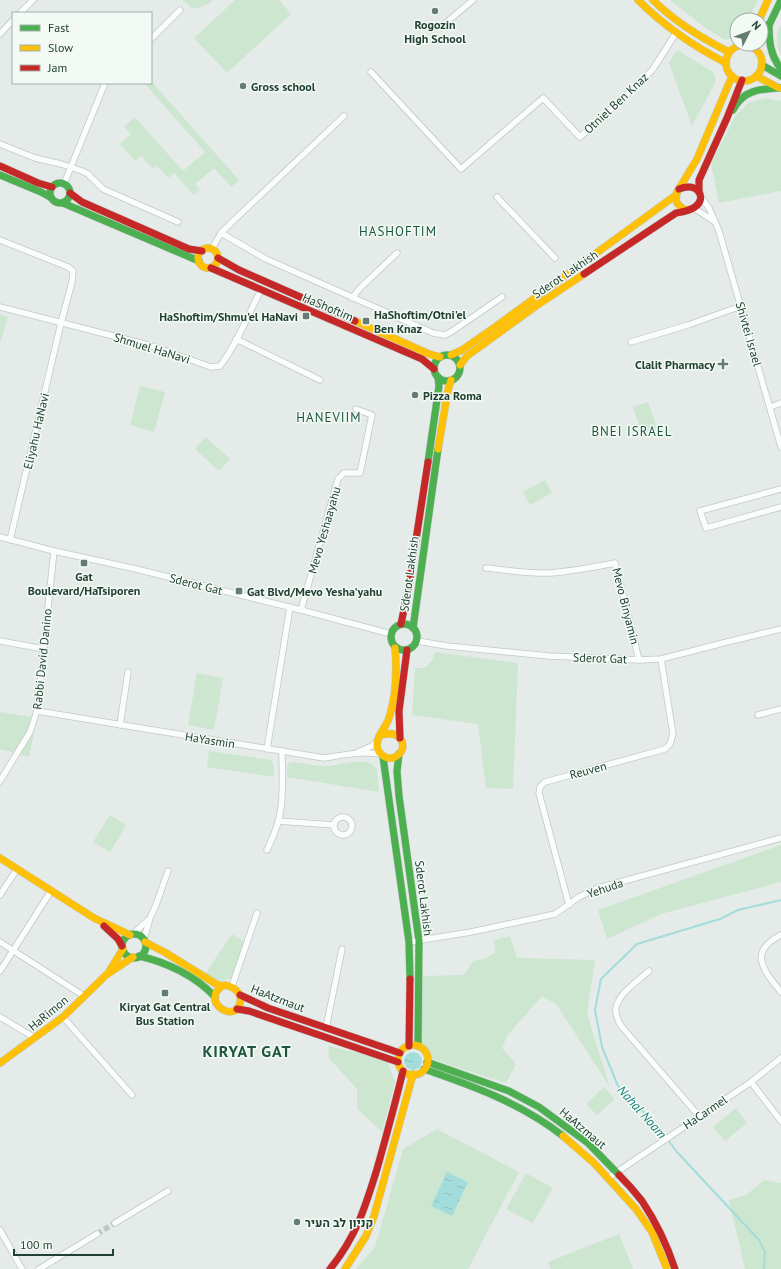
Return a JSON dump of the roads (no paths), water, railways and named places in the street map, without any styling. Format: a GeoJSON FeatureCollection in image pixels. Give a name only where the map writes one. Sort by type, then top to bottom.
{"type":"FeatureCollection","features":[{"type":"Feature","properties":{"kind":"main road"},"geometry":{"type":"LineString","coordinates":[[638,0],[658,20],[676,33],[726,63]]}},
{"type":"Feature","properties":{"kind":"main road"},"geometry":{"type":"LineString","coordinates":[[653,0],[672,18],[715,45],[729,52]]}},
{"type":"Feature","properties":{"kind":"main road"},"geometry":{"type":"LineString","coordinates":[[763,12],[768,0]]}},
{"type":"Feature","properties":{"kind":"main road"},"geometry":{"type":"LineString","coordinates":[[769,24],[780,0]]}},
{"type":"Feature","properties":{"kind":"main road"},"geometry":{"type":"LineString","coordinates":[[769,47],[781,69]]}},
{"type":"Feature","properties":{"kind":"main road"},"geometry":{"type":"LineString","coordinates":[[730,52],[726,63],[728,70],[732,76],[742,80],[751,79],[760,71],[762,65],[760,52]]}},
{"type":"Feature","properties":{"kind":"main road"},"geometry":{"type":"LineString","coordinates":[[762,65],[781,76]]}},
{"type":"Feature","properties":{"kind":"main road"},"geometry":{"type":"LineString","coordinates":[[732,76],[697,159],[679,188],[676,200],[680,206],[691,209],[699,203],[699,180],[727,118],[742,80]]}},
{"type":"Feature","properties":{"kind":"main road"},"geometry":{"type":"LineString","coordinates":[[756,76],[780,88]]}},
{"type":"Feature","properties":{"kind":"main road"},"geometry":{"type":"LineString","coordinates":[[727,118],[740,99],[747,94],[761,89],[780,88]]}},
{"type":"Feature","properties":{"kind":"main road"},"geometry":{"type":"LineString","coordinates":[[0,166],[38,183],[52,187]]}},
{"type":"Feature","properties":{"kind":"main road"},"geometry":{"type":"LineString","coordinates":[[0,175],[41,192],[50,197],[54,202],[60,204],[63,203],[199,261]]}},
{"type":"Feature","properties":{"kind":"main road"},"geometry":{"type":"LineString","coordinates":[[50,197],[50,190],[52,187],[56,184],[64,184],[67,186],[70,193],[82,202],[170,241],[190,249],[202,251]]}},
{"type":"Feature","properties":{"kind":"main road"},"geometry":{"type":"LineString","coordinates":[[679,188],[690,185],[697,189],[700,194]]}},
{"type":"Feature","properties":{"kind":"main road"},"geometry":{"type":"LineString","coordinates":[[63,203],[68,199],[70,193]]}},
{"type":"Feature","properties":{"kind":"main road","name":"Sderot Lakhish"},"geometry":{"type":"LineString","coordinates":[[451,355],[462,350],[495,327],[676,196]]}},
{"type":"Feature","properties":{"kind":"main road","name":"Sderot Lakhish"},"geometry":{"type":"LineString","coordinates":[[460,365],[467,356],[536,306],[676,213],[691,209]]}},
{"type":"Feature","properties":{"kind":"main road"},"geometry":{"type":"LineString","coordinates":[[207,248],[212,249],[218,258],[215,265],[211,268],[203,267],[198,256],[207,248]]}},
{"type":"Feature","properties":{"kind":"main road","name":"HaShoftim"},"geometry":{"type":"LineString","coordinates":[[218,258],[246,273],[429,354],[440,357]]}},
{"type":"Feature","properties":{"kind":"main road","name":"HaShoftim"},"geometry":{"type":"LineString","coordinates":[[211,268],[422,359],[434,369]]}},
{"type":"Feature","properties":{"kind":"main road"},"geometry":{"type":"LineString","coordinates":[[451,355],[457,359],[460,365],[459,373],[451,380],[443,380],[438,377],[434,369],[435,362],[440,357],[451,355]]}},
{"type":"Feature","properties":{"kind":"main road","name":"Sderot Lakhish"},"geometry":{"type":"LineString","coordinates":[[401,624],[428,462],[439,386],[438,377]]}},
{"type":"Feature","properties":{"kind":"main road","name":"Sderot Lakhish"},"geometry":{"type":"LineString","coordinates":[[413,628],[435,465],[451,380]]}},
{"type":"Feature","properties":{"kind":"main road"},"geometry":{"type":"LineString","coordinates":[[395,648],[399,650],[407,650],[412,648],[417,641],[417,636],[413,628],[406,624],[401,624],[395,628],[391,634],[391,641],[395,648],[396,655],[391,709],[389,721],[377,742],[378,750],[382,755],[392,758],[399,754],[402,746],[400,738],[399,711],[407,650]]}},
{"type":"Feature","properties":{"kind":"main road"},"geometry":{"type":"LineString","coordinates":[[382,735],[386,733],[394,733],[400,738]]}},
{"type":"Feature","properties":{"kind":"main road","name":"Sderot Lakhish"},"geometry":{"type":"LineString","coordinates":[[399,754],[399,796],[418,940],[418,1046]]}},
{"type":"Feature","properties":{"kind":"main road","name":"Sderot Lakhish"},"geometry":{"type":"LineString","coordinates":[[382,755],[409,942],[409,1046]]}},
{"type":"Feature","properties":{"kind":"main road"},"geometry":{"type":"LineString","coordinates":[[0,858],[94,918],[114,934],[126,955],[154,960],[185,974],[208,989],[215,997],[217,1004],[223,1010],[230,1012],[237,1009],[240,1003],[240,995],[232,986],[222,986],[216,984],[144,941],[139,935],[131,934],[94,918]]}},
{"type":"Feature","properties":{"kind":"main road"},"geometry":{"type":"LineString","coordinates":[[122,948],[124,939],[131,934]]}},
{"type":"Feature","properties":{"kind":"main road"},"geometry":{"type":"LineString","coordinates":[[136,957],[144,952],[144,941]]}},
{"type":"Feature","properties":{"kind":"main road","name":"HaRimon"},"geometry":{"type":"LineString","coordinates":[[0,1063],[63,1017],[106,975],[117,960],[122,948]]}},
{"type":"Feature","properties":{"kind":"main road","name":"HaRimon"},"geometry":{"type":"LineString","coordinates":[[106,975],[136,957]]}},
{"type":"Feature","properties":{"kind":"main road"},"geometry":{"type":"LineString","coordinates":[[215,997],[216,992],[222,986]]}},
{"type":"Feature","properties":{"kind":"main road","name":"HaAtzmaut"},"geometry":{"type":"LineString","coordinates":[[240,995],[268,1008],[400,1053]]}},
{"type":"Feature","properties":{"kind":"main road","name":"HaAtzmaut"},"geometry":{"type":"LineString","coordinates":[[237,1009],[249,1011],[398,1062]]}},
{"type":"Feature","properties":{"kind":"main road"},"geometry":{"type":"LineString","coordinates":[[409,1046],[418,1046],[422,1048],[426,1054],[427,1062],[424,1069],[421,1072],[413,1074],[404,1071],[398,1062],[400,1053],[409,1046]]}},
{"type":"Feature","properties":{"kind":"main road","name":"HaAtzmaut"},"geometry":{"type":"LineString","coordinates":[[427,1062],[509,1091],[539,1107],[588,1143],[641,1200],[656,1224],[675,1269]]}},
{"type":"Feature","properties":{"kind":"main road","name":"HaAtzmaut"},"geometry":{"type":"LineString","coordinates":[[424,1069],[489,1092],[530,1113],[554,1128],[608,1178],[633,1205],[652,1233],[667,1269]]}},
{"type":"Feature","properties":{"kind":"main road"},"geometry":{"type":"LineString","coordinates":[[330,1269],[341,1257],[356,1230],[365,1209],[404,1071]]}},
{"type":"Feature","properties":{"kind":"main road"},"geometry":{"type":"LineString","coordinates":[[344,1269],[366,1236],[374,1216],[413,1074]]}},
{"type":"Feature","properties":{"kind":"street"},"geometry":{"type":"LineString","coordinates":[[21,12],[33,0]]}},
{"type":"Feature","properties":{"kind":"street"},"geometry":{"type":"LineString","coordinates":[[441,27],[473,0]]}},
{"type":"Feature","properties":{"kind":"street"},"geometry":{"type":"LineString","coordinates":[[152,38],[180,10]]}},
{"type":"Feature","properties":{"kind":"street"},"geometry":{"type":"LineString","coordinates":[[0,34],[12,21]]}},
{"type":"Feature","properties":{"kind":"street","name":"Otniel Ben Knaz"},"geometry":{"type":"LineString","coordinates":[[371,72],[461,169],[543,98],[580,137],[642,81],[653,69],[676,33]]}},
{"type":"Feature","properties":{"kind":"street"},"geometry":{"type":"LineString","coordinates":[[64,184],[104,84]]}},
{"type":"Feature","properties":{"kind":"street"},"geometry":{"type":"LineString","coordinates":[[212,249],[221,234],[232,222],[344,116]]}},
{"type":"Feature","properties":{"kind":"street"},"geometry":{"type":"LineString","coordinates":[[0,144],[35,158],[70,167],[88,174],[103,188],[178,222]]}},
{"type":"Feature","properties":{"kind":"street","name":"Shivtei Israel"},"geometry":{"type":"LineString","coordinates":[[700,194],[709,208],[721,238],[781,447]]}},
{"type":"Feature","properties":{"kind":"street"},"geometry":{"type":"LineString","coordinates":[[497,197],[555,258]]}},
{"type":"Feature","properties":{"kind":"street"},"geometry":{"type":"LineString","coordinates":[[691,209],[715,222]]}},
{"type":"Feature","properties":{"kind":"street"},"geometry":{"type":"LineString","coordinates":[[221,234],[266,259],[352,298],[433,333],[441,335],[451,332],[502,297]]}},
{"type":"Feature","properties":{"kind":"street","name":"Eliyahu HaNavi"},"geometry":{"type":"LineString","coordinates":[[0,240],[68,267],[72,271],[72,282],[10,540]]}},
{"type":"Feature","properties":{"kind":"street"},"geometry":{"type":"LineString","coordinates":[[352,298],[360,288],[398,253]]}},
{"type":"Feature","properties":{"kind":"street","name":"Shmuel HaNavi"},"geometry":{"type":"LineString","coordinates":[[0,307],[152,346],[211,367],[220,366],[226,359],[261,290]]}},
{"type":"Feature","properties":{"kind":"street"},"geometry":{"type":"LineString","coordinates":[[631,342],[688,326],[741,306]]}},
{"type":"Feature","properties":{"kind":"street"},"geometry":{"type":"LineString","coordinates":[[236,339],[320,380]]}},
{"type":"Feature","properties":{"kind":"street"},"geometry":{"type":"LineString","coordinates":[[770,407],[781,403]]}},
{"type":"Feature","properties":{"kind":"street","name":"Mevo Yeshaayahu"},"geometry":{"type":"LineString","coordinates":[[301,610],[338,479],[344,473],[360,473],[372,415],[356,409]]}},
{"type":"Feature","properties":{"kind":"street"},"geometry":{"type":"LineString","coordinates":[[781,489],[700,511],[706,528],[781,507]]}},
{"type":"Feature","properties":{"kind":"street","name":"Sderot Gat"},"geometry":{"type":"LineString","coordinates":[[0,537],[290,607],[391,634]]}},
{"type":"Feature","properties":{"kind":"street","name":"Rabbi David Danino"},"geometry":{"type":"LineString","coordinates":[[0,781],[30,732],[37,711],[54,551]]}},
{"type":"Feature","properties":{"kind":"street","name":"Mevo Binyamin"},"geometry":{"type":"LineString","coordinates":[[486,568],[549,573],[615,563],[639,660]]}},
{"type":"Feature","properties":{"kind":"street"},"geometry":{"type":"LineString","coordinates":[[266,749],[290,607]]}},
{"type":"Feature","properties":{"kind":"street","name":"Sderot Gat"},"geometry":{"type":"LineString","coordinates":[[417,641],[447,646],[549,656],[639,660],[661,659],[781,629]]}},
{"type":"Feature","properties":{"kind":"street"},"geometry":{"type":"LineString","coordinates":[[0,641],[44,649]]}},
{"type":"Feature","properties":{"kind":"street","name":"Reuven"},"geometry":{"type":"LineString","coordinates":[[569,905],[539,793],[540,787],[545,782],[664,749],[670,744],[673,734],[661,659]]}},
{"type":"Feature","properties":{"kind":"street"},"geometry":{"type":"LineString","coordinates":[[120,725],[128,672]]}},
{"type":"Feature","properties":{"kind":"street"},"geometry":{"type":"LineString","coordinates":[[758,714],[781,709]]}},
{"type":"Feature","properties":{"kind":"street","name":"HaYasmin"},"geometry":{"type":"LineString","coordinates":[[37,711],[324,758],[368,753],[382,755]]}},
{"type":"Feature","properties":{"kind":"street","name":"HaYasmin"},"geometry":{"type":"LineString","coordinates":[[352,754],[377,742]]}},
{"type":"Feature","properties":{"kind":"street"},"geometry":{"type":"LineString","coordinates":[[267,850],[275,832],[280,814],[282,796],[282,751]]}},
{"type":"Feature","properties":{"kind":"street"},"geometry":{"type":"LineString","coordinates":[[278,821],[334,825]]}},
{"type":"Feature","properties":{"kind":"street","name":"Yehuda"},"geometry":{"type":"LineString","coordinates":[[409,942],[478,931],[555,914],[579,897],[598,888],[781,838]]}},
{"type":"Feature","properties":{"kind":"street"},"geometry":{"type":"LineString","coordinates":[[0,895],[17,869]]}},
{"type":"Feature","properties":{"kind":"street"},"geometry":{"type":"LineString","coordinates":[[144,941],[150,918],[168,870]]}},
{"type":"Feature","properties":{"kind":"street"},"geometry":{"type":"LineString","coordinates":[[0,971],[51,891]]}},
{"type":"Feature","properties":{"kind":"street"},"geometry":{"type":"LineString","coordinates":[[232,986],[257,913]]}},
{"type":"Feature","properties":{"kind":"street"},"geometry":{"type":"LineString","coordinates":[[131,934],[150,918]]}},
{"type":"Feature","properties":{"kind":"street"},"geometry":{"type":"LineString","coordinates":[[781,935],[768,943],[763,951],[762,958],[763,967],[769,978],[781,992]]}},
{"type":"Feature","properties":{"kind":"street"},"geometry":{"type":"LineString","coordinates":[[0,942],[84,996]]}},
{"type":"Feature","properties":{"kind":"street"},"geometry":{"type":"LineString","coordinates":[[326,1028],[342,949]]}},
{"type":"Feature","properties":{"kind":"street"},"geometry":{"type":"LineString","coordinates":[[649,971],[621,997],[616,1005],[615,1012],[622,1027],[699,1116]]}},
{"type":"Feature","properties":{"kind":"street"},"geometry":{"type":"LineString","coordinates":[[0,1017],[35,1038]]}},
{"type":"Feature","properties":{"kind":"street"},"geometry":{"type":"LineString","coordinates":[[63,1017],[132,1095]]}},
{"type":"Feature","properties":{"kind":"street","name":"HaCarmel"},"geometry":{"type":"LineString","coordinates":[[608,1178],[751,1082],[781,1058]]}},
{"type":"Feature","properties":{"kind":"street"},"geometry":{"type":"LineString","coordinates":[[751,1082],[781,1121]]}},
{"type":"Feature","properties":{"kind":"street"},"geometry":{"type":"LineString","coordinates":[[115,1223],[168,1191]]}},
{"type":"Feature","properties":{"kind":"street"},"geometry":{"type":"LineString","coordinates":[[0,1230],[22,1269]]}},
{"type":"Feature","properties":{"kind":"street"},"geometry":{"type":"LineString","coordinates":[[39,1269],[97,1234]]}},
{"type":"Feature","properties":{"kind":"water"},"geometry":{"type":"Polygon","coordinates":[[[413,1052],[419,1055],[422,1061],[419,1067],[413,1070],[407,1067],[404,1061],[407,1055],[413,1052]]]}},
{"type":"Feature","properties":{"kind":"water"},"geometry":{"type":"Polygon","coordinates":[[[447,1172],[468,1182],[452,1216],[431,1206],[447,1172]]]}},
{"type":"Feature","properties":{"kind":"waterway","name":"Nahal Noam"},"geometry":{"type":"LineString","coordinates":[[764,1269],[765,1252],[759,1240],[677,1152],[659,1128],[618,1086],[602,1047],[595,1010],[601,979],[637,944],[720,919],[738,910],[781,900]]}},
{"type":"Feature","properties":{"kind":"tunnel"},"geometry":{"type":"LineString","coordinates":[[97,1234],[115,1223]]}},
{"type":"Feature","properties":{"kind":"place","name":"Rogozin High School"},"geometry":{"type":"Point","coordinates":[435,11]}},
{"type":"Feature","properties":{"kind":"place","name":"Gross school"},"geometry":{"type":"Point","coordinates":[243,86]}},
{"type":"Feature","properties":{"kind":"place","name":"HaShoftim/Shmu'el HaNavi"},"geometry":{"type":"Point","coordinates":[306,316]}},
{"type":"Feature","properties":{"kind":"place","name":"HaShoftim/Otni'el Ben Knaz"},"geometry":{"type":"Point","coordinates":[366,321]}},
{"type":"Feature","properties":{"kind":"place","name":"Clalit Pharmacy"},"geometry":{"type":"Point","coordinates":[723,364]}},
{"type":"Feature","properties":{"kind":"place","name":"Pizza Roma"},"geometry":{"type":"Point","coordinates":[415,395]}},
{"type":"Feature","properties":{"kind":"place","name":"Gat Boulevard/HaTsiporen"},"geometry":{"type":"Point","coordinates":[84,563]}},
{"type":"Feature","properties":{"kind":"place","name":"Gat Blvd/Mevo Yesha'yahu"},"geometry":{"type":"Point","coordinates":[239,591]}},
{"type":"Feature","properties":{"kind":"place","name":"Kiryat Gat Central Bus Station"},"geometry":{"type":"Point","coordinates":[165,993]}},
{"type":"Feature","properties":{"kind":"place","name":"קניון לב העיר"},"geometry":{"type":"Point","coordinates":[297,1222]}},
{"type":"Feature","properties":{"kind":"district","name":"HASHOFTIM"},"geometry":{"type":"Point","coordinates":[398,231]}},
{"type":"Feature","properties":{"kind":"district","name":"HANEVIIM"},"geometry":{"type":"Point","coordinates":[329,417]}},
{"type":"Feature","properties":{"kind":"district","name":"BNEI ISRAEL"},"geometry":{"type":"Point","coordinates":[632,431]}},
{"type":"Feature","properties":{"kind":"district","name":"KIRYAT GAT"},"geometry":{"type":"Point","coordinates":[247,1051]}}]}
